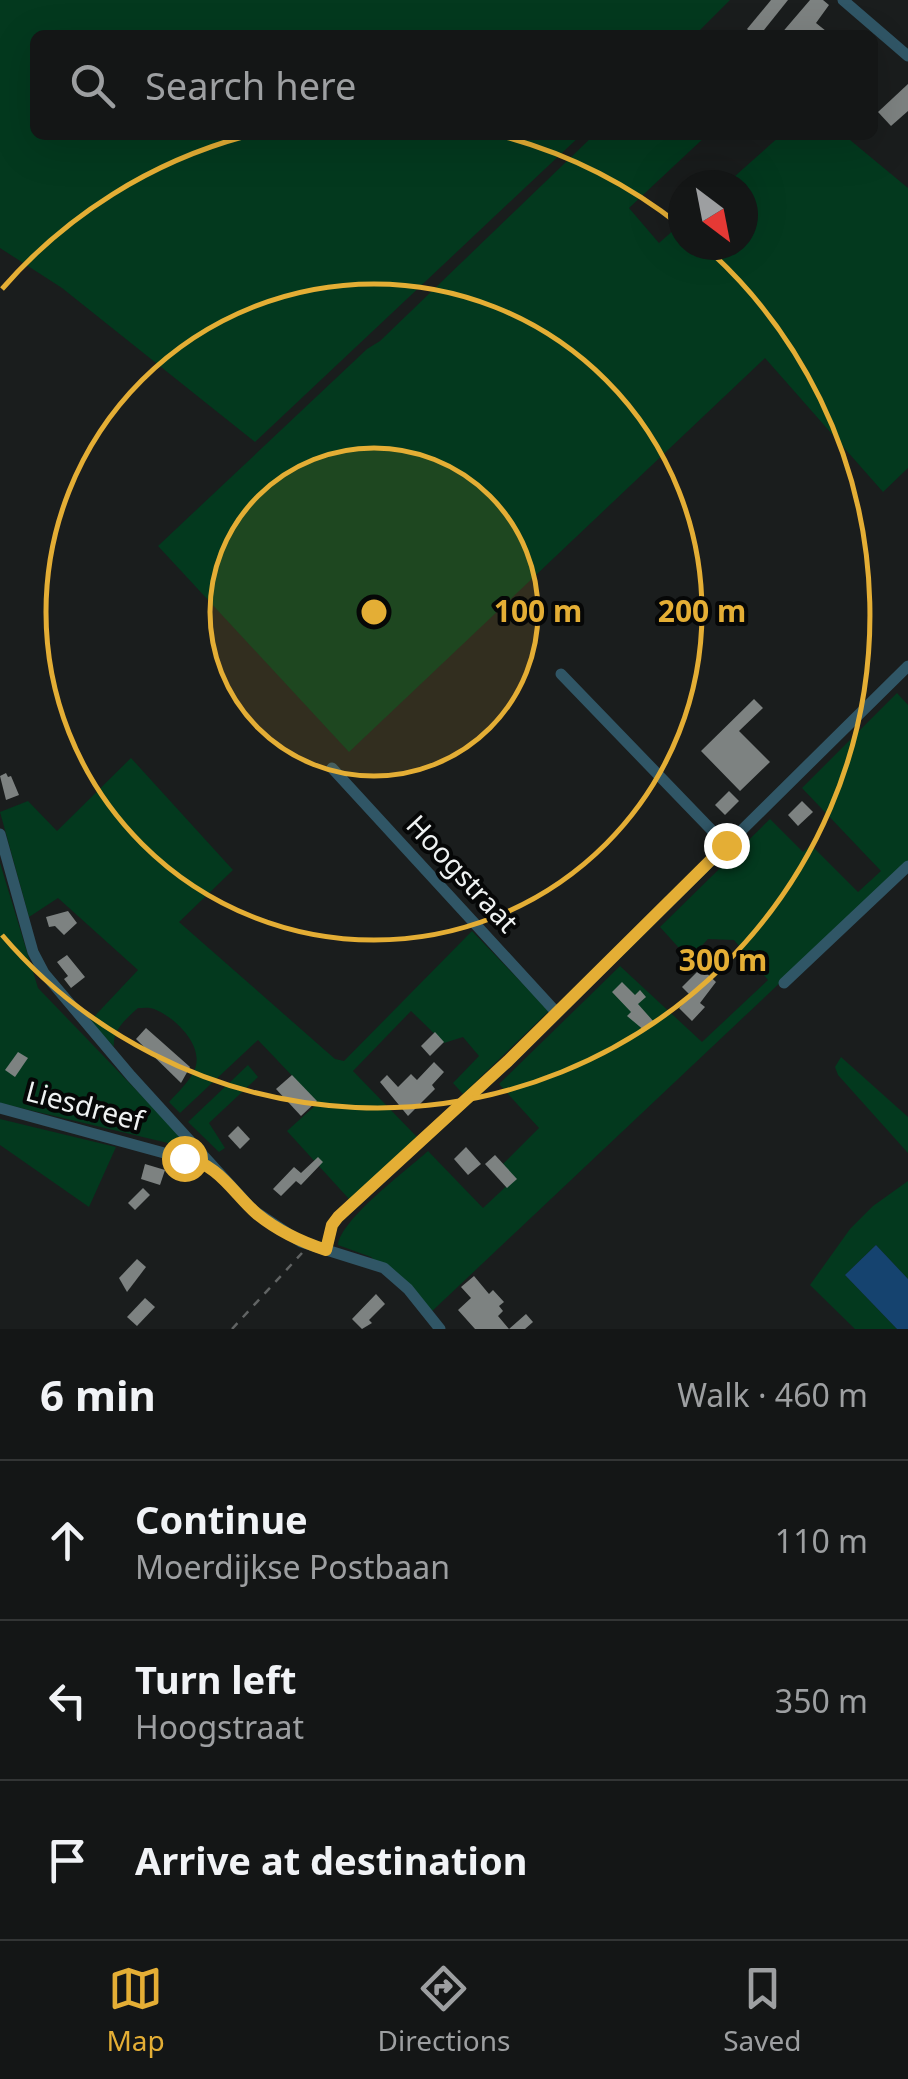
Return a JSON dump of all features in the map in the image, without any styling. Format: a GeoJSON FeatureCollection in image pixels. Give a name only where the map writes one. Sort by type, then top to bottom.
{"type":"FeatureCollection","features":[{"type":"Feature","properties":{"kind":"street"},"geometry":{"type":"LineString","coordinates":[[843,0],[878,30]]}},
{"type":"Feature","properties":{"kind":"street"},"geometry":{"type":"LineString","coordinates":[[878,30],[908,56]]}},
{"type":"Feature","properties":{"kind":"street"},"geometry":{"type":"LineString","coordinates":[[326,1250],[338,1217],[508,1061],[908,666]]}},
{"type":"Feature","properties":{"kind":"street"},"geometry":{"type":"LineString","coordinates":[[561,674],[726,845]]}},
{"type":"Feature","properties":{"kind":"street","name":"Hoogstraat"},"geometry":{"type":"LineString","coordinates":[[332,768],[556,1012]]}},
{"type":"Feature","properties":{"kind":"street"},"geometry":{"type":"LineString","coordinates":[[0,834],[33,952],[44,973],[213,1168],[269,1223],[310,1245],[384,1268],[408,1289],[440,1329]]}},
{"type":"Feature","properties":{"kind":"street"},"geometry":{"type":"LineString","coordinates":[[784,984],[908,866]]}},
{"type":"Feature","properties":{"kind":"street","name":"Liesdreef"},"geometry":{"type":"LineString","coordinates":[[0,1108],[198,1160],[213,1168]]}},
{"type":"Feature","properties":{"kind":"path"},"geometry":{"type":"LineString","coordinates":[[232,1329],[310,1245]]}},
{"type":"Feature","properties":{"kind":"green space"},"geometry":{"type":"Polygon","coordinates":[[[0,0],[730,0],[700,30],[30,30],[30,140],[576,140],[255,442],[62,288],[0,248],[0,0]]]}},
{"type":"Feature","properties":{"kind":"green space"},"geometry":{"type":"Polygon","coordinates":[[[589,140],[702,140],[629,208],[659,243],[668,235],[668,260],[758,260],[758,170],[742,170],[775,140],[850,140],[908,188],[908,468],[883,492],[765,358],[349,752],[158,546],[380,341],[589,140]]]}},
{"type":"Feature","properties":{"kind":"green space"},"geometry":{"type":"Polygon","coordinates":[[[897,693],[908,705],[908,862],[429,1314],[371,1257],[338,1245],[362,1209],[428,1151],[483,1208],[515,1178],[503,1164],[539,1128],[499,1084],[620,966],[702,1042],[768,980],[734,940],[708,939],[689,959],[660,927],[770,819],[803,852],[811,845],[858,892],[881,871],[802,788],[897,693]]]}},
{"type":"Feature","properties":{"kind":"green space"},"geometry":{"type":"Polygon","coordinates":[[[131,758],[233,870],[179,922],[335,1059],[344,1061],[472,931],[549,1011],[463,1094],[453,1083],[479,1056],[463,1037],[444,1043],[411,1011],[353,1071],[417,1137],[349,1199],[287,1131],[318,1103],[258,1040],[180,1113],[169,1102],[189,1079],[197,1062],[192,1043],[179,1026],[154,1009],[138,1008],[118,1030],[114,1047],[90,1021],[138,970],[58,898],[29,917],[0,812],[28,801],[57,831],[131,758]]]}},
{"type":"Feature","properties":{"kind":"green space"},"geometry":{"type":"Polygon","coordinates":[[[0,863],[38,988],[193,1149],[0,1103],[0,863]]]}},
{"type":"Feature","properties":{"kind":"green space"},"geometry":{"type":"Polygon","coordinates":[[[841,1057],[908,1117],[908,1153],[838,1075],[835,1067],[841,1057]]]}},
{"type":"Feature","properties":{"kind":"green space"},"geometry":{"type":"Polygon","coordinates":[[[248,1065],[258,1077],[209,1123],[225,1148],[219,1152],[188,1122],[248,1065]]]}},
{"type":"Feature","properties":{"kind":"green space"},"geometry":{"type":"Polygon","coordinates":[[[0,1119],[116,1147],[89,1207],[0,1145],[0,1119]]]}},
{"type":"Feature","properties":{"kind":"green space"},"geometry":{"type":"Polygon","coordinates":[[[908,1181],[908,1279],[876,1245],[845,1275],[897,1329],[855,1329],[810,1285],[850,1229],[873,1206],[908,1181]]]}},
{"type":"Feature","properties":{"kind":"water"},"geometry":{"type":"Polygon","coordinates":[[[876,1245],[908,1279],[908,1329],[897,1329],[845,1275],[876,1245]]]}},
{"type":"Feature","properties":{"kind":"building"},"geometry":{"type":"Polygon","coordinates":[[[771,0],[788,0],[764,30],[747,29],[771,0]]]}},
{"type":"Feature","properties":{"kind":"building"},"geometry":{"type":"Polygon","coordinates":[[[810,0],[823,0],[829,5],[816,23],[825,30],[784,30],[810,0]]]}},
{"type":"Feature","properties":{"kind":"building"},"geometry":{"type":"Polygon","coordinates":[[[908,84],[908,111],[891,126],[878,112],[908,84]]]}},
{"type":"Feature","properties":{"kind":"building"},"geometry":{"type":"Polygon","coordinates":[[[754,699],[763,708],[739,731],[770,762],[740,791],[701,751],[754,699]]]}},
{"type":"Feature","properties":{"kind":"building"},"geometry":{"type":"Polygon","coordinates":[[[6,773],[19,795],[6,800],[0,776],[6,773]]]}},
{"type":"Feature","properties":{"kind":"building"},"geometry":{"type":"Polygon","coordinates":[[[729,791],[739,801],[725,815],[715,805],[729,791]]]}},
{"type":"Feature","properties":{"kind":"building"},"geometry":{"type":"Polygon","coordinates":[[[802,801],[813,812],[798,826],[788,815],[802,801]]]}},
{"type":"Feature","properties":{"kind":"building"},"geometry":{"type":"Polygon","coordinates":[[[68,911],[77,923],[64,935],[55,926],[49,927],[46,917],[68,911]]]}},
{"type":"Feature","properties":{"kind":"building"},"geometry":{"type":"Polygon","coordinates":[[[67,955],[85,977],[71,988],[64,979],[68,976],[57,962],[67,955]]]}},
{"type":"Feature","properties":{"kind":"building"},"geometry":{"type":"Polygon","coordinates":[[[701,968],[716,982],[700,1003],[705,1007],[692,1021],[679,1008],[691,996],[682,987],[701,968]]]}},
{"type":"Feature","properties":{"kind":"building"},"geometry":{"type":"Polygon","coordinates":[[[622,982],[635,995],[640,990],[646,997],[638,1004],[654,1022],[645,1031],[627,1016],[631,1012],[612,992],[622,982]]]}},
{"type":"Feature","properties":{"kind":"building"},"geometry":{"type":"Polygon","coordinates":[[[146,1028],[190,1067],[181,1083],[136,1039],[146,1028]]]}},
{"type":"Feature","properties":{"kind":"building"},"geometry":{"type":"Polygon","coordinates":[[[435,1032],[444,1042],[430,1056],[421,1046],[435,1032]]]}},
{"type":"Feature","properties":{"kind":"building"},"geometry":{"type":"Polygon","coordinates":[[[18,1052],[28,1058],[15,1077],[5,1070],[18,1052]]]}},
{"type":"Feature","properties":{"kind":"building"},"geometry":{"type":"Polygon","coordinates":[[[434,1062],[444,1072],[432,1085],[435,1089],[408,1116],[380,1082],[387,1075],[398,1087],[411,1074],[417,1080],[434,1062]]]}},
{"type":"Feature","properties":{"kind":"building"},"geometry":{"type":"Polygon","coordinates":[[[292,1075],[317,1101],[301,1116],[276,1089],[292,1075]]]}},
{"type":"Feature","properties":{"kind":"building"},"geometry":{"type":"Polygon","coordinates":[[[238,1126],[250,1139],[240,1149],[228,1136],[238,1126]]]}},
{"type":"Feature","properties":{"kind":"building"},"geometry":{"type":"Polygon","coordinates":[[[466,1147],[481,1164],[468,1175],[454,1159],[466,1147]]]}},
{"type":"Feature","properties":{"kind":"building"},"geometry":{"type":"Polygon","coordinates":[[[495,1155],[517,1179],[507,1188],[485,1164],[495,1155]]]}},
{"type":"Feature","properties":{"kind":"building"},"geometry":{"type":"Polygon","coordinates":[[[318,1157],[323,1162],[301,1185],[296,1181],[281,1196],[273,1189],[294,1167],[301,1173],[318,1157]]]}},
{"type":"Feature","properties":{"kind":"building"},"geometry":{"type":"Polygon","coordinates":[[[145,1164],[165,1170],[160,1185],[141,1179],[145,1164]]]}},
{"type":"Feature","properties":{"kind":"building"},"geometry":{"type":"Polygon","coordinates":[[[143,1188],[150,1195],[135,1210],[128,1203],[143,1188]]]}},
{"type":"Feature","properties":{"kind":"building"},"geometry":{"type":"Polygon","coordinates":[[[137,1259],[146,1267],[127,1292],[119,1278],[137,1259]]]}},
{"type":"Feature","properties":{"kind":"building"},"geometry":{"type":"Polygon","coordinates":[[[474,1276],[489,1294],[493,1290],[504,1302],[499,1306],[503,1311],[498,1316],[509,1329],[475,1329],[458,1310],[471,1298],[461,1287],[474,1276]]]}},
{"type":"Feature","properties":{"kind":"building"},"geometry":{"type":"Polygon","coordinates":[[[376,1294],[385,1304],[369,1320],[372,1323],[362,1329],[352,1319],[376,1294]]]}},
{"type":"Feature","properties":{"kind":"building"},"geometry":{"type":"Polygon","coordinates":[[[145,1298],[155,1307],[137,1326],[127,1317],[145,1298]]]}},
{"type":"Feature","properties":{"kind":"building"},"geometry":{"type":"Polygon","coordinates":[[[526,1314],[533,1322],[525,1329],[509,1329],[526,1314]]]}},
{"type":"Feature","properties":{"kind":"route"},"geometry":{"type":"LineString","coordinates":[[184,1158],[213,1168],[269,1223],[301,1242],[326,1250],[338,1217],[508,1061],[726,845]]}}]}
